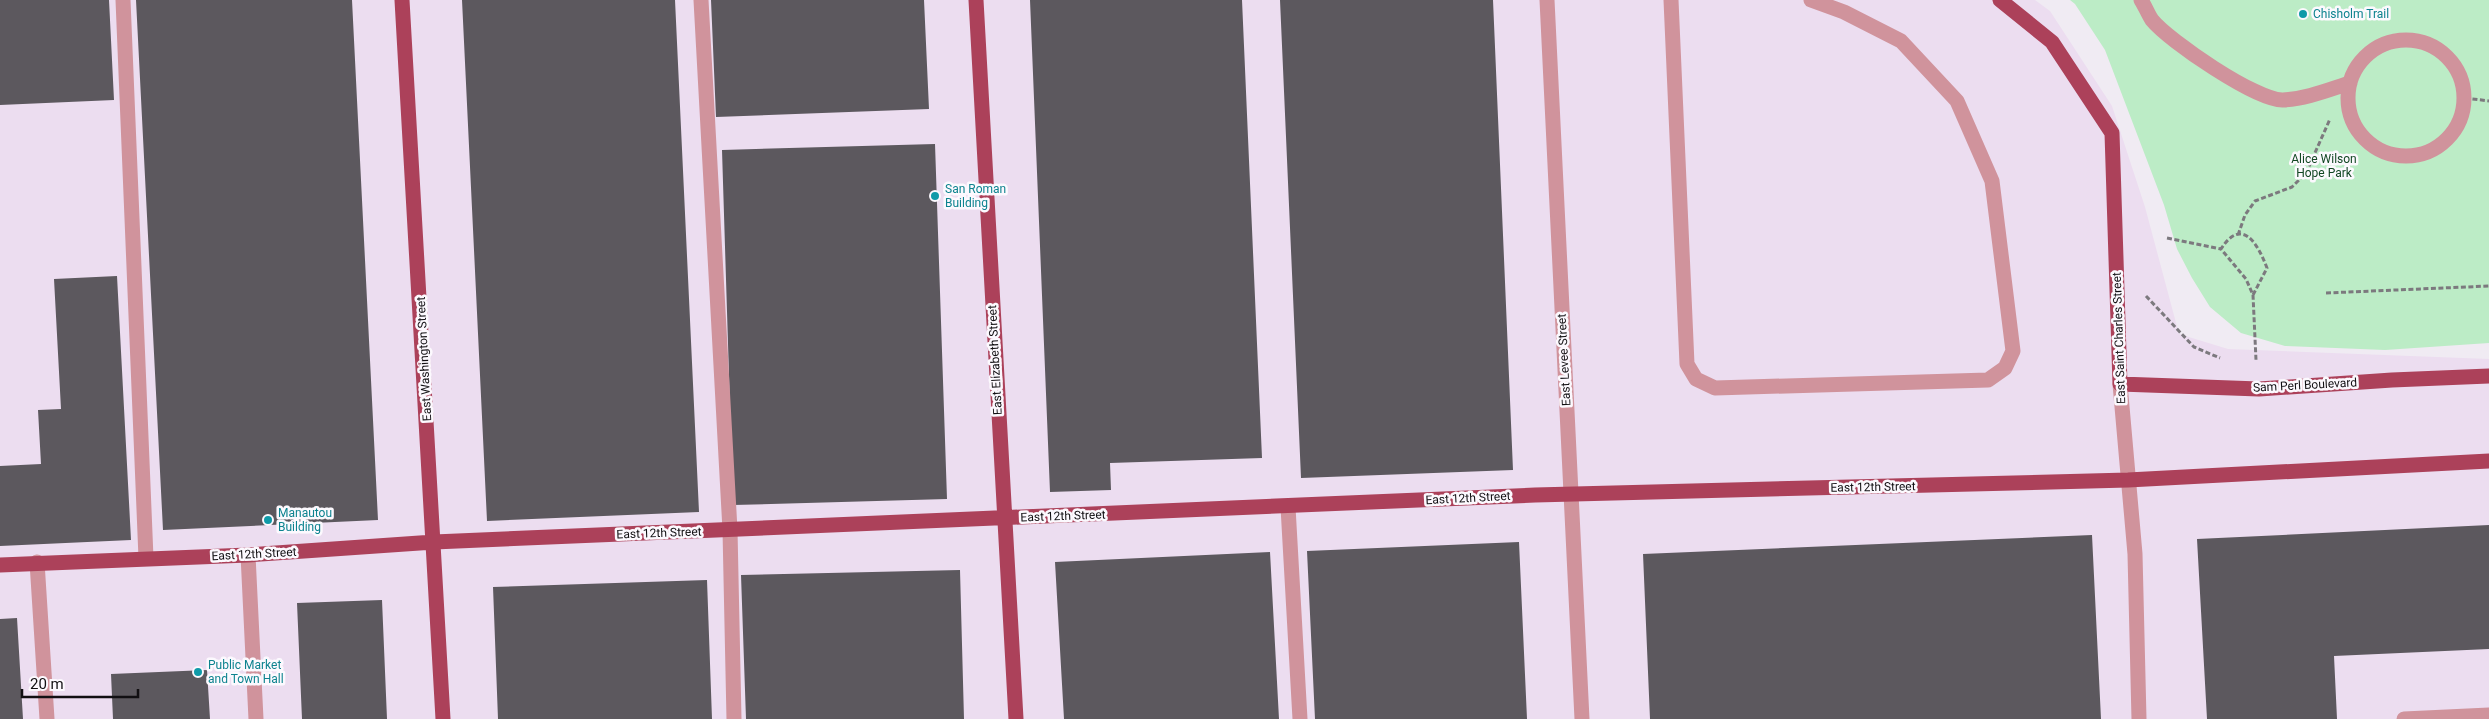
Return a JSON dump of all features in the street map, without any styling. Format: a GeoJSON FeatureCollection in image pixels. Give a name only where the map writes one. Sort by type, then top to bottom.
{"type":"FeatureCollection","features":[{"type":"Feature","properties":{"kind":"main road","name":"East Washington Street"},"geometry":{"type":"LineString","coordinates":[[402,0],[443,719]]}},
{"type":"Feature","properties":{"kind":"main road","name":"East Elizabeth Street"},"geometry":{"type":"LineString","coordinates":[[976,0],[1004,519],[1007,530],[1016,719]]}},
{"type":"Feature","properties":{"kind":"main road","name":"East Saint Charles Street"},"geometry":{"type":"LineString","coordinates":[[2007,2],[2052,42],[2112,133],[2120,384]]}},
{"type":"Feature","properties":{"kind":"main road","name":"Sam Perl Boulevard"},"geometry":{"type":"LineString","coordinates":[[2120,384],[2259,389],[2489,376]]}},
{"type":"Feature","properties":{"kind":"main road"},"geometry":{"type":"LineString","coordinates":[[2128,480],[2489,461]]}},
{"type":"Feature","properties":{"kind":"main road","name":"East 12th Street"},"geometry":{"type":"LineString","coordinates":[[0,565],[37,562],[248,555],[434,542],[1570,494],[2128,480]]}},
{"type":"Feature","properties":{"kind":"street"},"geometry":{"type":"LineString","coordinates":[[123,0],[146,558]]}},
{"type":"Feature","properties":{"kind":"street"},"geometry":{"type":"LineString","coordinates":[[701,0],[730,530],[734,719]]}},
{"type":"Feature","properties":{"kind":"street","name":"East Levee Street"},"geometry":{"type":"LineString","coordinates":[[1547,0],[1582,719]]}},
{"type":"Feature","properties":{"kind":"street"},"geometry":{"type":"LineString","coordinates":[[1671,0],[1687,364],[1696,379],[1715,388],[1988,380],[2005,368],[2013,351],[1992,182],[1957,101],[1901,41],[1844,12],[1811,0]]}},
{"type":"Feature","properties":{"kind":"street"},"geometry":{"type":"LineString","coordinates":[[2141,0],[2153,20],[2183,48],[2257,91],[2280,100],[2307,97],[2350,83]]}},
{"type":"Feature","properties":{"kind":"street"},"geometry":{"type":"LineString","coordinates":[[2404,40],[2423,43],[2439,51],[2453,63],[2461,80],[2465,98],[2461,118],[2452,135],[2436,148],[2418,155],[2399,155],[2380,150],[2364,138],[2353,121],[2348,102],[2350,83],[2358,66],[2370,52],[2386,43],[2404,40]]}},
{"type":"Feature","properties":{"kind":"street","name":"East Saint Charles Street"},"geometry":{"type":"LineString","coordinates":[[2120,384],[2136,554],[2139,719]]}},
{"type":"Feature","properties":{"kind":"street"},"geometry":{"type":"LineString","coordinates":[[1288,506],[1300,719]]}},
{"type":"Feature","properties":{"kind":"street"},"geometry":{"type":"LineString","coordinates":[[248,555],[256,719]]}},
{"type":"Feature","properties":{"kind":"street"},"geometry":{"type":"LineString","coordinates":[[37,562],[46,719]]}},
{"type":"Feature","properties":{"kind":"street"},"geometry":{"type":"LineString","coordinates":[[2404,719],[2489,715]]}},
{"type":"Feature","properties":{"kind":"path"},"geometry":{"type":"LineString","coordinates":[[2238,235],[2245,215],[2255,201],[2292,187],[2306,173],[2317,152],[2324,132],[2350,83]]}},
{"type":"Feature","properties":{"kind":"path"},"geometry":{"type":"LineString","coordinates":[[2465,98],[2489,100]]}},
{"type":"Feature","properties":{"kind":"path"},"geometry":{"type":"LineString","coordinates":[[2221,249],[2227,240],[2234,235],[2245,234],[2256,242],[2267,268],[2253,296]]}},
{"type":"Feature","properties":{"kind":"path"},"geometry":{"type":"LineString","coordinates":[[2167,238],[2221,249],[2246,280],[2253,296],[2254,345]]}},
{"type":"Feature","properties":{"kind":"path"},"geometry":{"type":"LineString","coordinates":[[2116,265],[2194,347],[2227,359]]}},
{"type":"Feature","properties":{"kind":"path"},"geometry":{"type":"LineString","coordinates":[[2326,293],[2489,286]]}},
{"type":"Feature","properties":{"kind":"shaded area"},"geometry":{"type":"Polygon","coordinates":[[[0,0],[2035,0],[2050,11],[2112,106],[2145,207],[2179,334],[2228,349],[2489,359],[2489,719],[0,719],[0,0]]]}},
{"type":"Feature","properties":{"kind":"green space","name":"Alice Wilson Hope Park"},"geometry":{"type":"Polygon","coordinates":[[[2070,0],[2489,0],[2489,343],[2385,350],[2285,346],[2241,333],[2210,307],[2177,249],[2164,205],[2105,50],[2075,4],[2070,0]]]}},
{"type":"Feature","properties":{"kind":"building"},"geometry":{"type":"Polygon","coordinates":[[[0,0],[109,0],[114,100],[0,105],[0,0]]]}},
{"type":"Feature","properties":{"kind":"building"},"geometry":{"type":"Polygon","coordinates":[[[136,0],[352,0],[378,520],[163,530],[136,0]]]}},
{"type":"Feature","properties":{"kind":"building"},"geometry":{"type":"Polygon","coordinates":[[[462,0],[675,0],[699,512],[487,521],[462,0]]]}},
{"type":"Feature","properties":{"kind":"building"},"geometry":{"type":"Polygon","coordinates":[[[711,0],[924,0],[929,109],[716,117],[711,0]]]}},
{"type":"Feature","properties":{"kind":"building"},"geometry":{"type":"Polygon","coordinates":[[[1030,0],[1242,0],[1262,458],[1110,463],[1111,490],[1050,492],[1030,0]]]}},
{"type":"Feature","properties":{"kind":"building"},"geometry":{"type":"Polygon","coordinates":[[[1280,0],[1493,0],[1513,470],[1301,478],[1280,0]]]}},
{"type":"Feature","properties":{"kind":"building"},"geometry":{"type":"Polygon","coordinates":[[[935,144],[947,499],[733,505],[722,150],[935,144]]]}},
{"type":"Feature","properties":{"kind":"building"},"geometry":{"type":"Polygon","coordinates":[[[117,276],[131,540],[0,546],[0,466],[41,464],[38,410],[61,409],[54,279],[117,276]]]}},
{"type":"Feature","properties":{"kind":"building"},"geometry":{"type":"Polygon","coordinates":[[[2489,525],[2489,649],[2334,656],[2337,719],[2207,719],[2197,539],[2489,525]]]}},
{"type":"Feature","properties":{"kind":"building"},"geometry":{"type":"Polygon","coordinates":[[[2092,535],[2101,719],[1650,719],[1643,554],[2092,535]]]}},
{"type":"Feature","properties":{"kind":"building"},"geometry":{"type":"Polygon","coordinates":[[[1519,542],[1527,719],[1315,719],[1307,551],[1519,542]]]}},
{"type":"Feature","properties":{"kind":"building"},"geometry":{"type":"Polygon","coordinates":[[[1270,552],[1279,719],[1064,719],[1055,562],[1270,552]]]}},
{"type":"Feature","properties":{"kind":"building"},"geometry":{"type":"Polygon","coordinates":[[[960,570],[964,719],[746,719],[741,575],[960,570]]]}},
{"type":"Feature","properties":{"kind":"building"},"geometry":{"type":"Polygon","coordinates":[[[707,580],[712,719],[498,719],[493,587],[707,580]]]}},
{"type":"Feature","properties":{"kind":"building"},"geometry":{"type":"Polygon","coordinates":[[[382,600],[387,719],[302,719],[297,603],[382,600]]]}},
{"type":"Feature","properties":{"kind":"building"},"geometry":{"type":"Polygon","coordinates":[[[17,618],[23,719],[0,719],[0,619],[17,618]]]}},
{"type":"Feature","properties":{"kind":"building"},"geometry":{"type":"Polygon","coordinates":[[[207,670],[210,719],[113,719],[111,674],[207,670]]]}},
{"type":"Feature","properties":{"kind":"place","name":"Chisholm Trail"},"geometry":{"type":"Point","coordinates":[2303,14]}},
{"type":"Feature","properties":{"kind":"place","name":"San Roman Building"},"geometry":{"type":"Point","coordinates":[935,196]}},
{"type":"Feature","properties":{"kind":"place","name":"Manautou Building"},"geometry":{"type":"Point","coordinates":[268,520]}},
{"type":"Feature","properties":{"kind":"place","name":"Public Market and Town Hall"},"geometry":{"type":"Point","coordinates":[198,672]}}]}
